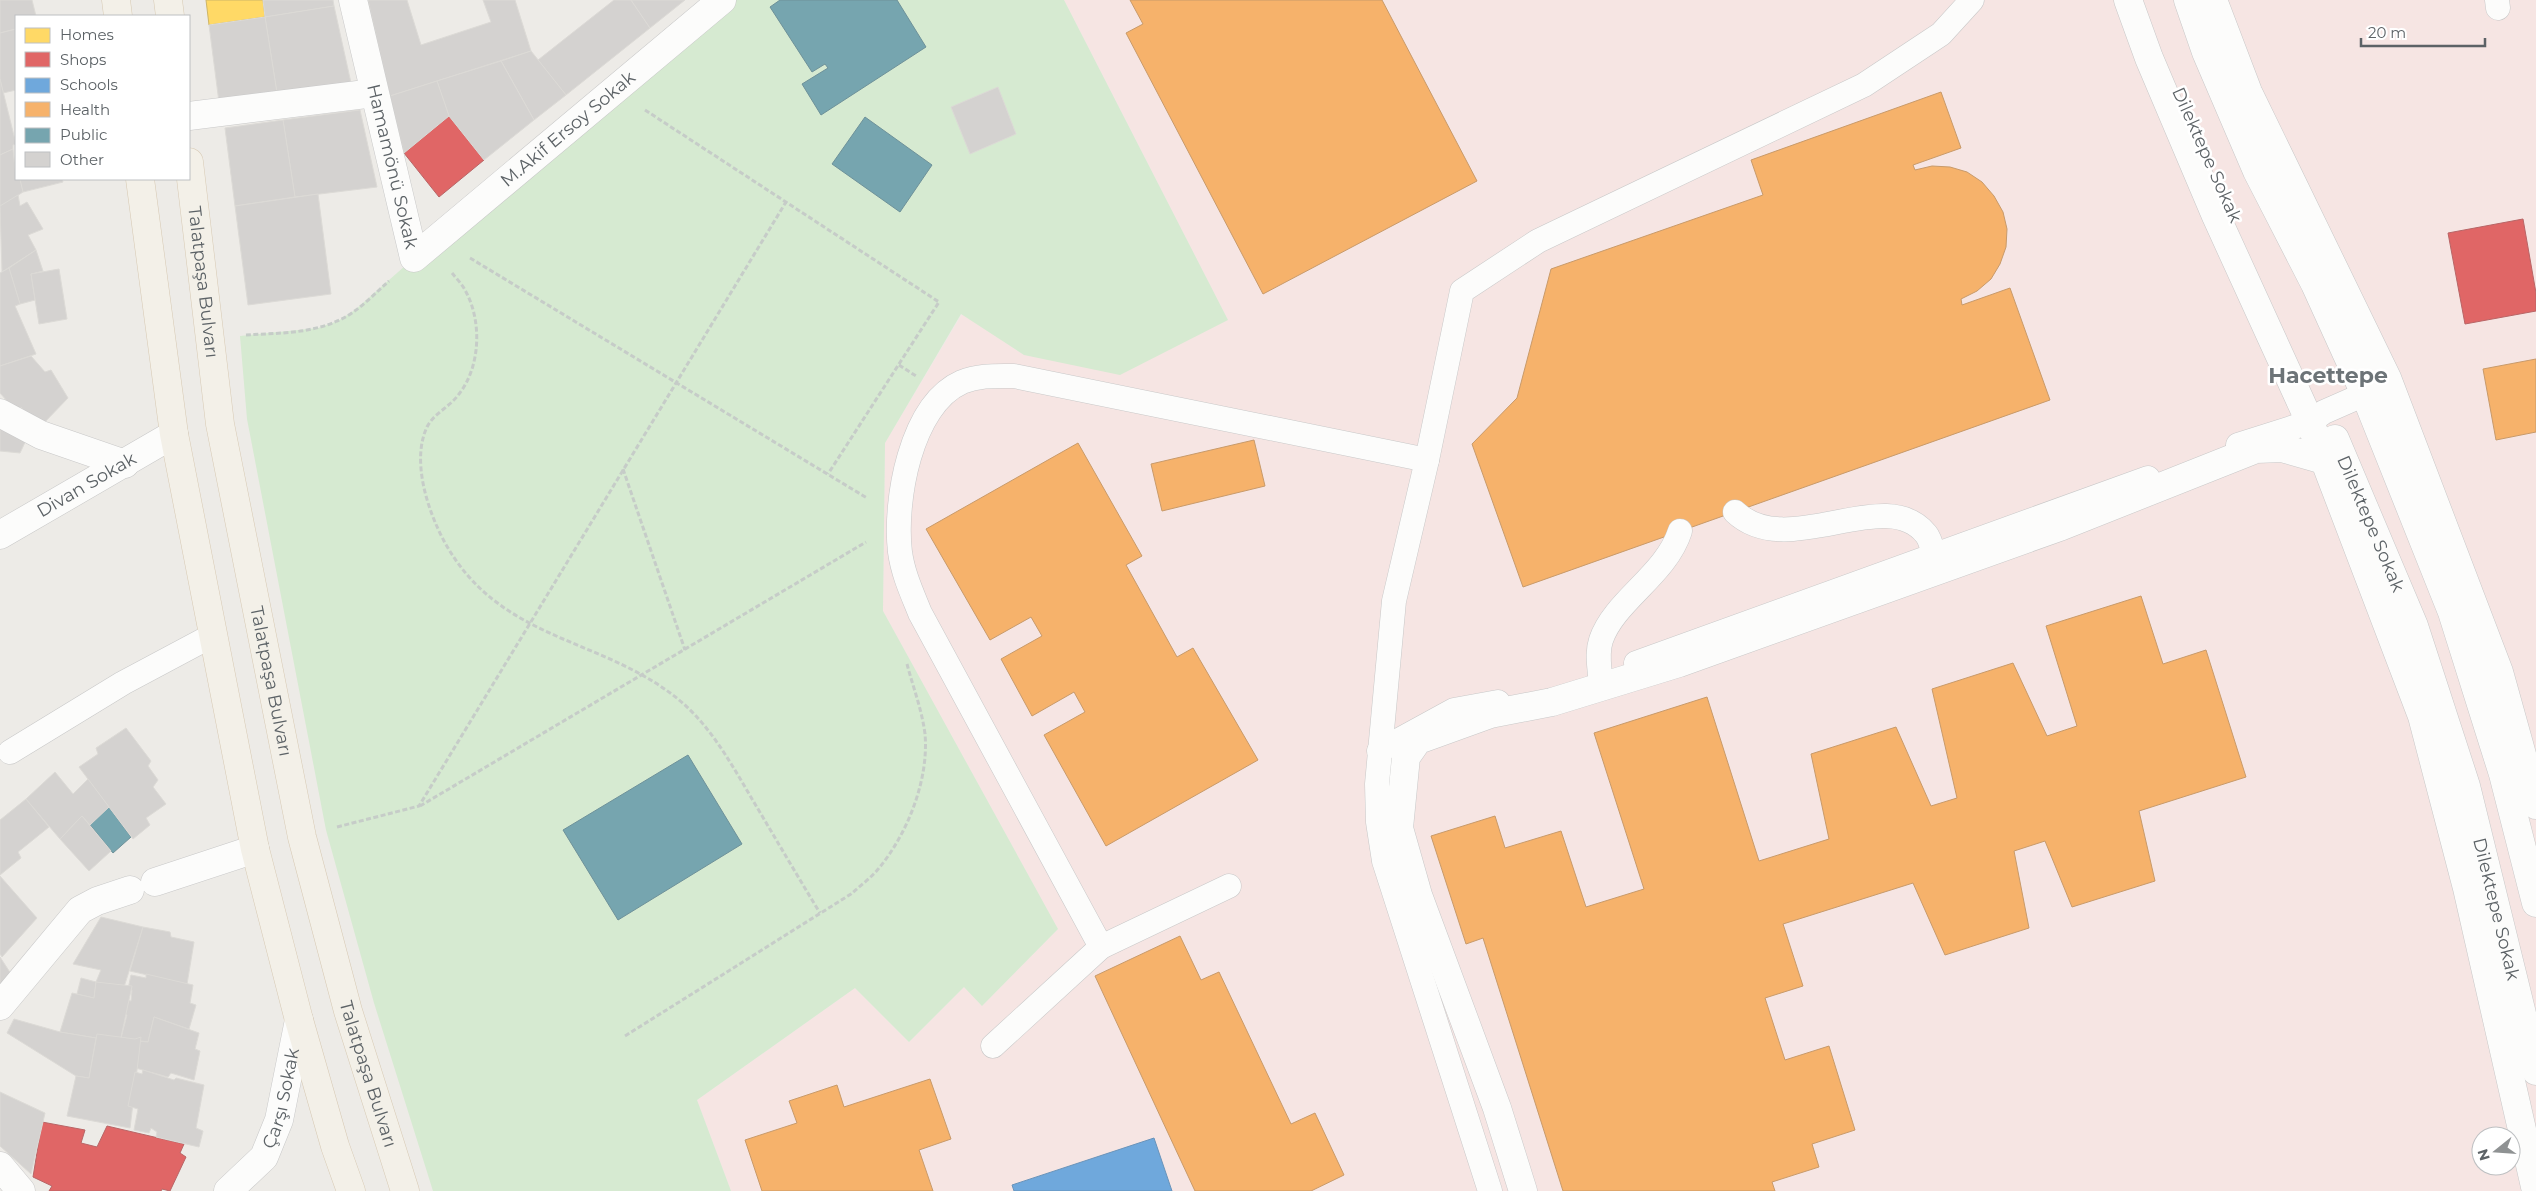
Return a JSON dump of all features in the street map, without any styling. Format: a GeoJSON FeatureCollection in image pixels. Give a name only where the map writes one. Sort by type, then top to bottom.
{"type":"FeatureCollection","features":[{"type":"Feature","properties":{"kind":"main road"},"geometry":{"type":"LineString","coordinates":[[116,0],[118,15]]}},
{"type":"Feature","properties":{"kind":"main road"},"geometry":{"type":"LineString","coordinates":[[168,0],[170,15]]}},
{"type":"Feature","properties":{"kind":"main road","name":"Talatpaşa Bulvarı"},"geometry":{"type":"LineString","coordinates":[[190,170],[220,424],[302,836],[348,1011],[405,1191]]}},
{"type":"Feature","properties":{"kind":"main road"},"geometry":{"type":"LineString","coordinates":[[140,180],[174,434],[255,848],[299,1020],[334,1146],[350,1191]]}},
{"type":"Feature","properties":{"kind":"street","name":"Hamamönü Sokak"},"geometry":{"type":"LineString","coordinates":[[353,0],[374,93],[427,247]]}},
{"type":"Feature","properties":{"kind":"street","name":"M.Akif Ersoy Sokak"},"geometry":{"type":"LineString","coordinates":[[427,247],[722,0]]}},
{"type":"Feature","properties":{"kind":"street"},"geometry":{"type":"LineString","coordinates":[[2128,0],[2149,58],[2216,216],[2317,417],[2324,460],[2422,716],[2467,888],[2536,1191]]}},
{"type":"Feature","properties":{"kind":"street","name":"Dilektepe Sokak"},"geometry":{"type":"LineString","coordinates":[[2144,0],[2168,66],[2317,417],[2418,635],[2466,786],[2536,1071]]}},
{"type":"Feature","properties":{"kind":"street"},"geometry":{"type":"LineString","coordinates":[[2188,0],[2206,52],[2257,171],[2315,284],[2365,394],[2452,612],[2503,774],[2536,903]]}},
{"type":"Feature","properties":{"kind":"street"},"geometry":{"type":"LineString","coordinates":[[2213,0],[2248,92],[2387,378],[2499,672],[2536,805]]}},
{"type":"Feature","properties":{"kind":"street"},"geometry":{"type":"LineString","coordinates":[[190,116],[374,93]]}},
{"type":"Feature","properties":{"kind":"street"},"geometry":{"type":"LineString","coordinates":[[0,413],[41,435],[125,464]]}},
{"type":"Feature","properties":{"kind":"street","name":"Divan Sokak"},"geometry":{"type":"LineString","coordinates":[[0,535],[31,526],[174,434]]}},
{"type":"Feature","properties":{"kind":"street"},"geometry":{"type":"LineString","coordinates":[[1523,1191],[1497,1108],[1418,895],[1399,828],[1406,757],[1418,740],[1490,714],[1552,702],[1688,660],[2062,526],[2256,449],[2282,448],[2324,460]]}},
{"type":"Feature","properties":{"kind":"street"},"geometry":{"type":"LineString","coordinates":[[155,882],[255,848]]}},
{"type":"Feature","properties":{"kind":"street"},"geometry":{"type":"LineString","coordinates":[[0,1006],[80,910],[97,901],[130,890]]}},
{"type":"Feature","properties":{"kind":"street","name":"Çarşı Sokak"},"geometry":{"type":"LineString","coordinates":[[228,1191],[264,1157],[280,1120],[299,1020]]}},
{"type":"Feature","properties":{"kind":"lane"},"geometry":{"type":"LineString","coordinates":[[1490,1191],[1384,861],[1378,822],[1379,751],[1394,601],[1427,460],[1462,290],[1538,241],[1864,85],[1941,34],[1972,0]]}},
{"type":"Feature","properties":{"kind":"lane"},"geometry":{"type":"LineString","coordinates":[[1101,947],[920,613],[906,578],[900,552],[900,496],[908,463],[929,411],[945,393],[961,382],[982,376],[1014,376],[1427,460]]}},
{"type":"Feature","properties":{"kind":"lane"},"geometry":{"type":"LineString","coordinates":[[1379,751],[1454,710],[1509,700],[1600,675],[2282,430],[2317,417],[2365,394]]}},
{"type":"Feature","properties":{"kind":"lane"},"geometry":{"type":"LineString","coordinates":[[1734,512],[1753,525],[1794,530],[1868,517],[1894,517],[1915,523],[1928,536],[1934,556]]}},
{"type":"Feature","properties":{"kind":"lane"},"geometry":{"type":"LineString","coordinates":[[1600,675],[1598,654],[1601,639],[1615,618],[1675,547],[1680,531]]}},
{"type":"Feature","properties":{"kind":"lane"},"geometry":{"type":"LineString","coordinates":[[10,752],[123,683],[213,635]]}},
{"type":"Feature","properties":{"kind":"lane"},"geometry":{"type":"LineString","coordinates":[[993,1046],[1101,947],[1229,886]]}},
{"type":"Feature","properties":{"kind":"path"},"geometry":{"type":"LineString","coordinates":[[614,90],[939,302],[828,474]]}},
{"type":"Feature","properties":{"kind":"path"},"geometry":{"type":"LineString","coordinates":[[419,806],[786,202]]}},
{"type":"Feature","properties":{"kind":"path"},"geometry":{"type":"LineString","coordinates":[[302,836],[419,806],[685,650],[899,516],[676,382],[427,247]]}},
{"type":"Feature","properties":{"kind":"path"},"geometry":{"type":"LineString","coordinates":[[427,247],[465,289],[473,310],[476,349],[465,386],[458,396],[433,417],[426,429],[422,465],[428,502],[444,540],[468,576],[492,599],[530,624],[642,675],[679,700],[700,720],[722,749],[820,914]]}},
{"type":"Feature","properties":{"kind":"path","name":"Hamamönü Sokak"},"geometry":{"type":"LineString","coordinates":[[210,339],[318,328],[338,321],[356,310],[427,247]]}},
{"type":"Feature","properties":{"kind":"path"},"geometry":{"type":"LineString","coordinates":[[623,469],[685,650]]}},
{"type":"Feature","properties":{"kind":"path"},"geometry":{"type":"LineString","coordinates":[[625,1036],[851,894],[879,869],[899,840],[923,776],[926,756],[925,734],[906,658]]}},
{"type":"Feature","properties":{"kind":"shaded area"},"geometry":{"type":"Polygon","coordinates":[[[1064,0],[2536,0],[2536,1191],[731,1191],[697,1100],[855,988],[909,1042],[964,987],[982,1006],[1058,929],[883,611],[885,443],[962,314],[1024,355],[1228,320],[1064,0]]]}},
{"type":"Feature","properties":{"kind":"green space"},"geometry":{"type":"Polygon","coordinates":[[[722,0],[1064,0],[1228,320],[1120,375],[1024,355],[961,314],[885,443],[883,611],[1058,929],[982,1006],[964,987],[909,1042],[855,988],[697,1100],[731,1191],[433,1191],[374,1003],[326,830],[247,419],[240,336],[318,328],[338,321],[355,310],[414,258],[722,0]]]}},
{"type":"Feature","properties":{"kind":"building: Homes"},"geometry":{"type":"Polygon","coordinates":[[[206,0],[263,0],[265,17],[209,25],[206,0]]]}},
{"type":"Feature","properties":{"kind":"building: Shops"},"geometry":{"type":"Polygon","coordinates":[[[449,116],[484,160],[439,197],[404,153],[449,116]]]}},
{"type":"Feature","properties":{"kind":"building: Shops"},"geometry":{"type":"Polygon","coordinates":[[[2523,219],[2536,293],[2536,311],[2465,324],[2448,233],[2523,219]]]}},
{"type":"Feature","properties":{"kind":"building: Shops"},"geometry":{"type":"Polygon","coordinates":[[[42,1122],[85,1130],[81,1143],[97,1147],[107,1126],[184,1144],[180,1153],[186,1157],[170,1191],[162,1189],[161,1191],[49,1191],[52,1186],[33,1177],[42,1122]]]}},
{"type":"Feature","properties":{"kind":"building: Schools"},"geometry":{"type":"Polygon","coordinates":[[[1154,1138],[1172,1191],[1014,1191],[1012,1185],[1154,1138]]]}},
{"type":"Feature","properties":{"kind":"building: Health"},"geometry":{"type":"Polygon","coordinates":[[[1130,0],[1382,0],[1477,181],[1263,294],[1126,33],[1143,24],[1130,0]]]}},
{"type":"Feature","properties":{"kind":"building: Health"},"geometry":{"type":"Polygon","coordinates":[[[1941,92],[1961,148],[1913,165],[1915,170],[1932,166],[1950,167],[1967,172],[1982,182],[1994,196],[2003,212],[2007,229],[2006,247],[2000,264],[1991,279],[1977,291],[1961,299],[1962,305],[2010,288],[2050,400],[1523,587],[1472,444],[1517,398],[1551,269],[1763,195],[1751,160],[1941,92]]]}},
{"type":"Feature","properties":{"kind":"building: Health"},"geometry":{"type":"Polygon","coordinates":[[[2536,359],[2536,432],[2496,440],[2483,369],[2536,359]]]}},
{"type":"Feature","properties":{"kind":"building: Health"},"geometry":{"type":"Polygon","coordinates":[[[1254,440],[1265,486],[1162,511],[1151,464],[1254,440]]]}},
{"type":"Feature","properties":{"kind":"building: Health"},"geometry":{"type":"Polygon","coordinates":[[[1078,443],[1142,556],[1126,565],[1177,657],[1193,648],[1258,760],[1106,846],[1044,735],[1085,712],[1074,692],[1032,716],[1001,659],[1042,636],[1031,617],[990,640],[926,529],[1078,443]]]}},
{"type":"Feature","properties":{"kind":"building: Health"},"geometry":{"type":"Polygon","coordinates":[[[2141,596],[2163,664],[2206,650],[2246,777],[2139,811],[2155,881],[2072,907],[2045,841],[2014,851],[2029,928],[1945,955],[1913,883],[1783,924],[1803,986],[1765,998],[1785,1060],[1829,1046],[1855,1130],[1812,1144],[1819,1167],[1772,1182],[1775,1191],[1563,1191],[1483,938],[1466,944],[1431,836],[1495,816],[1505,848],[1561,831],[1586,907],[1644,889],[1594,733],[1707,697],[1759,861],[1829,839],[1811,754],[1896,727],[1931,806],[1957,798],[1932,689],[2013,663],[2047,736],[2077,726],[2046,626],[2141,596]]]}},
{"type":"Feature","properties":{"kind":"building: Health"},"geometry":{"type":"Polygon","coordinates":[[[1180,936],[1201,980],[1219,972],[1291,1124],[1315,1113],[1344,1175],[1311,1191],[1195,1191],[1095,976],[1180,936]]]}},
{"type":"Feature","properties":{"kind":"building: Health"},"geometry":{"type":"Polygon","coordinates":[[[930,1079],[951,1139],[919,1150],[933,1191],[762,1191],[745,1140],[797,1123],[789,1101],[837,1085],[844,1107],[930,1079]]]}},
{"type":"Feature","properties":{"kind":"building: Public"},"geometry":{"type":"Polygon","coordinates":[[[780,0],[897,0],[926,47],[821,115],[802,84],[828,68],[825,64],[812,72],[770,7],[780,0]]]}},
{"type":"Feature","properties":{"kind":"building: Public"},"geometry":{"type":"Polygon","coordinates":[[[865,117],[932,165],[900,212],[832,164],[865,117]]]}},
{"type":"Feature","properties":{"kind":"building: Public"},"geometry":{"type":"Polygon","coordinates":[[[688,755],[742,844],[618,920],[563,830],[688,755]]]}},
{"type":"Feature","properties":{"kind":"building: Public"},"geometry":{"type":"Polygon","coordinates":[[[109,807],[131,837],[113,853],[90,825],[109,807]]]}},
{"type":"Feature","properties":{"kind":"building: Other"},"geometry":{"type":"Polygon","coordinates":[[[0,0],[32,0],[36,15],[15,15],[15,29],[0,33],[0,0]]]}},
{"type":"Feature","properties":{"kind":"building: Other"},"geometry":{"type":"Polygon","coordinates":[[[263,0],[333,0],[334,6],[265,17],[263,0]]]}},
{"type":"Feature","properties":{"kind":"building: Other"},"geometry":{"type":"Polygon","coordinates":[[[368,0],[407,0],[421,45],[491,22],[483,0],[515,0],[531,51],[390,96],[368,0]]]}},
{"type":"Feature","properties":{"kind":"building: Other"},"geometry":{"type":"Polygon","coordinates":[[[614,0],[631,0],[650,28],[566,95],[538,60],[614,0]]]}},
{"type":"Feature","properties":{"kind":"building: Other"},"geometry":{"type":"Polygon","coordinates":[[[631,0],[685,0],[650,28],[631,0]]]}},
{"type":"Feature","properties":{"kind":"building: Other"},"geometry":{"type":"Polygon","coordinates":[[[334,6],[351,83],[277,93],[265,17],[334,6]]]}},
{"type":"Feature","properties":{"kind":"building: Other"},"geometry":{"type":"Polygon","coordinates":[[[265,17],[277,93],[219,102],[209,25],[265,17]]]}},
{"type":"Feature","properties":{"kind":"building: Other"},"geometry":{"type":"Polygon","coordinates":[[[15,29],[15,90],[3,93],[0,79],[0,33],[15,29]]]}},
{"type":"Feature","properties":{"kind":"building: Other"},"geometry":{"type":"Polygon","coordinates":[[[531,51],[566,95],[534,120],[501,61],[531,51]]]}},
{"type":"Feature","properties":{"kind":"building: Other"},"geometry":{"type":"Polygon","coordinates":[[[501,61],[534,120],[484,160],[449,116],[437,81],[501,61]]]}},
{"type":"Feature","properties":{"kind":"building: Other"},"geometry":{"type":"Polygon","coordinates":[[[0,79],[15,144],[13,145],[13,149],[0,155],[0,79]]]}},
{"type":"Feature","properties":{"kind":"building: Other"},"geometry":{"type":"Polygon","coordinates":[[[437,81],[449,116],[404,153],[390,96],[437,81]]]}},
{"type":"Feature","properties":{"kind":"building: Other"},"geometry":{"type":"Polygon","coordinates":[[[998,87],[1016,134],[970,154],[951,107],[998,87]]]}},
{"type":"Feature","properties":{"kind":"building: Other"},"geometry":{"type":"Polygon","coordinates":[[[360,110],[377,187],[295,197],[283,120],[360,110]]]}},
{"type":"Feature","properties":{"kind":"building: Other"},"geometry":{"type":"Polygon","coordinates":[[[283,120],[295,197],[235,206],[225,128],[283,120]]]}},
{"type":"Feature","properties":{"kind":"building: Other"},"geometry":{"type":"Polygon","coordinates":[[[13,149],[15,180],[20,180],[23,192],[0,207],[0,155],[13,149]]]}},
{"type":"Feature","properties":{"kind":"building: Other"},"geometry":{"type":"Polygon","coordinates":[[[20,180],[62,180],[63,182],[23,192],[20,180]]]}},
{"type":"Feature","properties":{"kind":"building: Other"},"geometry":{"type":"Polygon","coordinates":[[[318,194],[331,294],[248,305],[235,206],[318,194]]]}},
{"type":"Feature","properties":{"kind":"building: Other"},"geometry":{"type":"Polygon","coordinates":[[[18,195],[20,206],[27,202],[43,229],[28,235],[36,250],[2,272],[0,206],[18,195]]]}},
{"type":"Feature","properties":{"kind":"building: Other"},"geometry":{"type":"Polygon","coordinates":[[[36,250],[43,271],[31,274],[35,300],[20,304],[9,268],[36,250]]]}},
{"type":"Feature","properties":{"kind":"building: Other"},"geometry":{"type":"Polygon","coordinates":[[[9,268],[20,304],[15,306],[36,354],[0,366],[0,273],[9,268]]]}},
{"type":"Feature","properties":{"kind":"building: Other"},"geometry":{"type":"Polygon","coordinates":[[[59,269],[67,319],[39,324],[31,274],[59,269]]]}},
{"type":"Feature","properties":{"kind":"building: Other"},"geometry":{"type":"Polygon","coordinates":[[[31,356],[45,372],[51,370],[68,398],[41,426],[21,407],[15,410],[0,393],[0,366],[31,356]]]}},
{"type":"Feature","properties":{"kind":"building: Other"},"geometry":{"type":"Polygon","coordinates":[[[0,427],[27,438],[20,453],[0,451],[0,427]]]}},
{"type":"Feature","properties":{"kind":"building: Other"},"geometry":{"type":"Polygon","coordinates":[[[126,728],[151,761],[148,766],[158,780],[153,787],[166,804],[146,818],[150,825],[133,839],[79,767],[98,754],[96,748],[126,728]]]}},
{"type":"Feature","properties":{"kind":"building: Other"},"geometry":{"type":"Polygon","coordinates":[[[55,772],[73,794],[88,779],[109,807],[90,825],[82,816],[60,839],[26,799],[55,772]]]}},
{"type":"Feature","properties":{"kind":"building: Other"},"geometry":{"type":"Polygon","coordinates":[[[26,799],[49,827],[18,852],[21,858],[0,875],[0,820],[26,799]]]}},
{"type":"Feature","properties":{"kind":"building: Other"},"geometry":{"type":"Polygon","coordinates":[[[82,816],[111,851],[89,871],[60,839],[82,816]]]}},
{"type":"Feature","properties":{"kind":"building: Other"},"geometry":{"type":"Polygon","coordinates":[[[0,876],[37,918],[2,957],[0,954],[0,876]]]}},
{"type":"Feature","properties":{"kind":"building: Other"},"geometry":{"type":"Polygon","coordinates":[[[101,917],[143,927],[124,987],[96,982],[101,970],[73,964],[101,917]]]}},
{"type":"Feature","properties":{"kind":"building: Other"},"geometry":{"type":"Polygon","coordinates":[[[143,927],[170,932],[171,937],[194,942],[187,984],[130,971],[143,927]]]}},
{"type":"Feature","properties":{"kind":"building: Other"},"geometry":{"type":"Polygon","coordinates":[[[0,957],[15,980],[0,993],[0,957]]]}},
{"type":"Feature","properties":{"kind":"building: Other"},"geometry":{"type":"Polygon","coordinates":[[[146,974],[193,985],[190,1003],[196,1005],[189,1029],[154,1017],[148,1042],[121,1038],[127,1015],[118,1013],[121,999],[131,1001],[132,990],[128,989],[131,975],[146,978],[146,974]]]}},
{"type":"Feature","properties":{"kind":"building: Other"},"geometry":{"type":"Polygon","coordinates":[[[81,978],[96,982],[94,998],[77,994],[81,978]]]}},
{"type":"Feature","properties":{"kind":"building: Other"},"geometry":{"type":"Polygon","coordinates":[[[96,982],[132,986],[120,1042],[60,1032],[72,993],[94,998],[96,982]]]}},
{"type":"Feature","properties":{"kind":"building: Other"},"geometry":{"type":"Polygon","coordinates":[[[154,1017],[199,1033],[195,1049],[200,1051],[194,1080],[171,1073],[168,1077],[132,1067],[136,1041],[148,1042],[154,1017]]]}},
{"type":"Feature","properties":{"kind":"building: Other"},"geometry":{"type":"Polygon","coordinates":[[[14,1019],[60,1032],[96,1038],[89,1078],[76,1076],[7,1033],[14,1019]]]}},
{"type":"Feature","properties":{"kind":"building: Other"},"geometry":{"type":"Polygon","coordinates":[[[97,1034],[135,1039],[141,1037],[130,1128],[67,1116],[76,1076],[89,1078],[97,1034]]]}},
{"type":"Feature","properties":{"kind":"building: Other"},"geometry":{"type":"Polygon","coordinates":[[[143,1070],[174,1080],[176,1078],[204,1085],[196,1128],[203,1131],[199,1147],[156,1137],[157,1132],[151,1128],[149,1133],[134,1130],[138,1109],[128,1106],[135,1072],[142,1074],[143,1070]]]}},
{"type":"Feature","properties":{"kind":"building: Other"},"geometry":{"type":"Polygon","coordinates":[[[0,1092],[45,1113],[31,1174],[0,1146],[0,1092]]]}},
{"type":"Feature","properties":{"kind":"district","name":"Hacettepe"},"geometry":{"type":"Point","coordinates":[2328,375]}}]}
